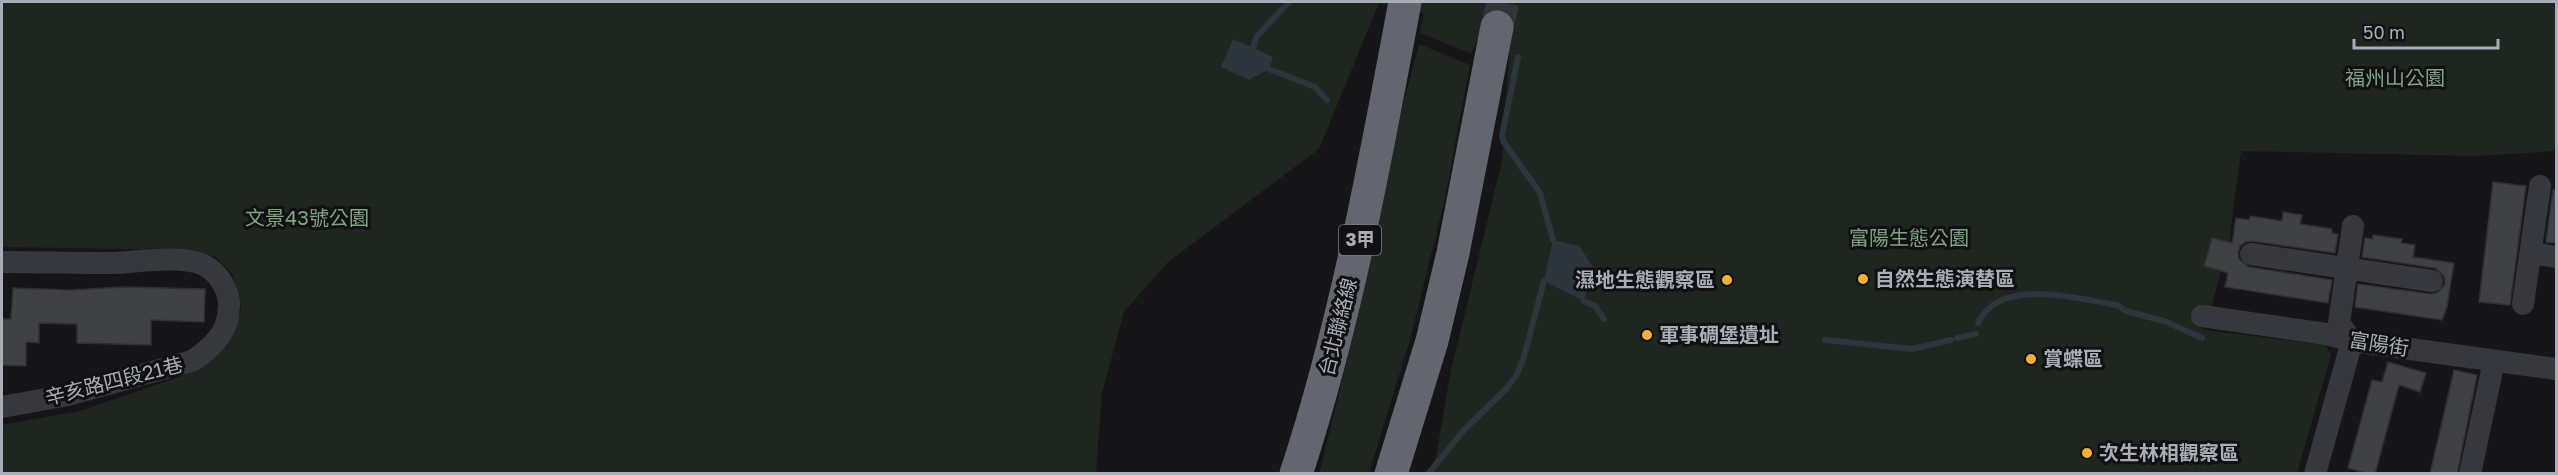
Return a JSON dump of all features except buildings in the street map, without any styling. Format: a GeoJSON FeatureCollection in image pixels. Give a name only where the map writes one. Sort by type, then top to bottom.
{"type":"FeatureCollection","features":[{"type":"Feature","properties":{"kind":"highway","name":"台北聯絡線"},"geometry":{"type":"LineString","coordinates":[[1296,474],[1340,325],[1360,240],[1405,2]]}},
{"type":"Feature","properties":{"kind":"highway"},"geometry":{"type":"LineString","coordinates":[[1390,474],[1432,341],[1454,253],[1497,27]]}},
{"type":"Feature","properties":{"kind":"street"},"geometry":{"type":"LineString","coordinates":[[2523,304],[2540,186]]}},
{"type":"Feature","properties":{"kind":"street"},"geometry":{"type":"LineString","coordinates":[[2315,474],[2352,341],[2339,323],[2353,226]]}},
{"type":"Feature","properties":{"kind":"street"},"geometry":{"type":"LineString","coordinates":[[2531,253],[2556,257]]}},
{"type":"Feature","properties":{"kind":"street"},"geometry":{"type":"LineString","coordinates":[[2251,254],[2432,281]]}},
{"type":"Feature","properties":{"kind":"street","name":"辛亥路四段21巷"},"geometry":{"type":"LineString","coordinates":[[2,262],[109,263],[185,260],[204,266],[218,277],[227,291],[230,306],[226,324],[218,340],[206,352],[192,360],[76,393],[2,407]]}},
{"type":"Feature","properties":{"kind":"street","name":"富陽街"},"geometry":{"type":"LineString","coordinates":[[2202,316],[2326,334],[2352,341],[2556,369]]}},
{"type":"Feature","properties":{"kind":"street"},"geometry":{"type":"LineString","coordinates":[[2470,474],[2494,361]]}},
{"type":"Feature","properties":{"kind":"green space"},"geometry":{"type":"Polygon","coordinates":[[[2,2],[2556,2],[2556,151],[2476,156],[2241,151],[2229,243],[2212,238],[2205,266],[2221,271],[2210,312],[2204,312],[2200,327],[2205,330],[2325,345],[2331,355],[2297,473],[1433,473],[1451,370],[1502,161],[1511,28],[1483,28],[1471,54],[1420,33],[1424,14],[1379,3],[1319,149],[1168,262],[1124,312],[1102,393],[1096,473],[2,473],[2,425],[80,411],[196,371],[227,346],[241,310],[239,292],[232,274],[216,257],[195,250],[2,247],[2,2]]]}},
{"type":"Feature","properties":{"kind":"green space"},"geometry":{"type":"Polygon","coordinates":[[[1419,44],[1470,65],[1444,203],[1410,340],[1369,473],[1319,474],[1359,312],[1399,120],[1419,44]]]}},
{"type":"Feature","properties":{"kind":"shaded area"},"geometry":{"type":"Polygon","coordinates":[[[1233,39],[1273,57],[1269,69],[1249,80],[1221,67],[1233,39]]]}},
{"type":"Feature","properties":{"kind":"shaded area"},"geometry":{"type":"Polygon","coordinates":[[[1553,240],[1579,246],[1593,267],[1584,301],[1544,281],[1553,240]]]}},
{"type":"Feature","properties":{"kind":"waterway"},"geometry":{"type":"LineString","coordinates":[[1253,48],[1257,36],[1289,2]]}},
{"type":"Feature","properties":{"kind":"waterway"},"geometry":{"type":"LineString","coordinates":[[1518,57],[1502,135],[1503,141],[1540,193],[1553,240]]}},
{"type":"Feature","properties":{"kind":"waterway"},"geometry":{"type":"LineString","coordinates":[[1269,69],[1315,87],[1327,100]]}},
{"type":"Feature","properties":{"kind":"waterway"},"geometry":{"type":"LineString","coordinates":[[1428,474],[1464,430],[1506,389],[1516,376],[1523,360],[1544,281]]}},
{"type":"Feature","properties":{"kind":"waterway"},"geometry":{"type":"LineString","coordinates":[[1978,323],[1989,308],[2003,300],[2021,295],[2041,294],[2117,305],[2126,311],[2164,321],[2202,338]]}},
{"type":"Feature","properties":{"kind":"waterway"},"geometry":{"type":"LineString","coordinates":[[1584,301],[1595,306],[1604,319]]}},
{"type":"Feature","properties":{"kind":"waterway"},"geometry":{"type":"LineString","coordinates":[[1957,338],[1976,334]]}},
{"type":"Feature","properties":{"kind":"waterway"},"geometry":{"type":"LineString","coordinates":[[1825,340],[1912,349],[1951,340]]}},
{"type":"Feature","properties":{"kind":"tunnel"},"geometry":{"type":"LineString","coordinates":[[1497,27],[1503,2]]}},
{"type":"Feature","properties":{"kind":"place","name":"自然生態演替區"},"geometry":{"type":"Point","coordinates":[1863,279]}},
{"type":"Feature","properties":{"kind":"place","name":"濕地生態觀察區"},"geometry":{"type":"Point","coordinates":[1727,280]}},
{"type":"Feature","properties":{"kind":"place","name":"軍事碉堡遺址"},"geometry":{"type":"Point","coordinates":[1647,335]}},
{"type":"Feature","properties":{"kind":"place","name":"賞蝶區"},"geometry":{"type":"Point","coordinates":[2031,359]}},
{"type":"Feature","properties":{"kind":"place","name":"次生林相觀察區"},"geometry":{"type":"Point","coordinates":[2087,453]}},
{"type":"Feature","properties":{"kind":"park label","name":"福州山公園"},"geometry":{"type":"Point","coordinates":[2395,78]}},
{"type":"Feature","properties":{"kind":"park label","name":"文景43號公園"},"geometry":{"type":"Point","coordinates":[307,218]}},
{"type":"Feature","properties":{"kind":"park label","name":"富陽生態公園"},"geometry":{"type":"Point","coordinates":[1909,238]}}]}
